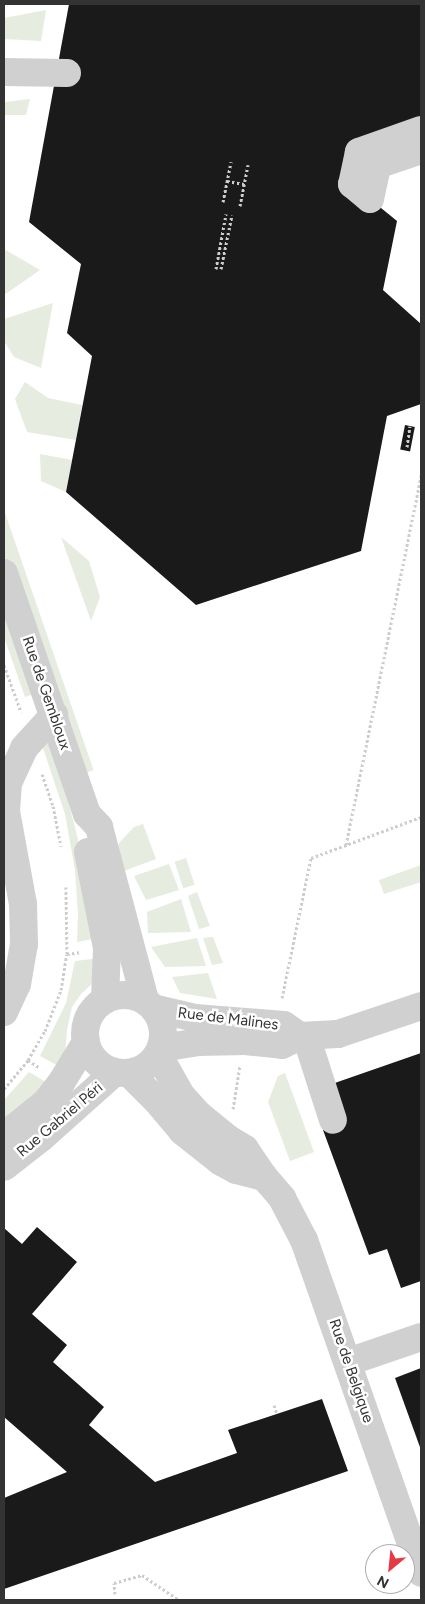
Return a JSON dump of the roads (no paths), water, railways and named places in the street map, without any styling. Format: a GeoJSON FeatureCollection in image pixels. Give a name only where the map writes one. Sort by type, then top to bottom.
{"type":"FeatureCollection","features":[{"type":"Feature","properties":{"kind":"street"},"geometry":{"type":"LineString","coordinates":[[4,72],[67,72]]}},
{"type":"Feature","properties":{"kind":"street"},"geometry":{"type":"LineString","coordinates":[[421,130],[359,152],[352,184],[370,199],[377,165],[421,150]]}},
{"type":"Feature","properties":{"kind":"street","name":"Rue de Gembloux"},"geometry":{"type":"LineString","coordinates":[[4,573],[87,814],[99,827],[149,1004]]}},
{"type":"Feature","properties":{"kind":"street"},"geometry":{"type":"LineString","coordinates":[[4,1012],[17,984],[24,944],[23,904],[6,812],[8,783],[28,744],[54,715]]}},
{"type":"Feature","properties":{"kind":"street","name":"Rue de Gembloux"},"geometry":{"type":"LineString","coordinates":[[87,814],[83,831],[107,948],[105,1000]]}},
{"type":"Feature","properties":{"kind":"street"},"geometry":{"type":"LineString","coordinates":[[122,1073],[140,1070],[151,1063],[160,1051],[163,1027],[149,1004],[125,994],[105,1000],[96,1006],[86,1023],[86,1042],[96,1062],[122,1073],[157,1101],[182,1131],[221,1162],[236,1170],[264,1177]]}},
{"type":"Feature","properties":{"kind":"street","name":"Rue de Malines"},"geometry":{"type":"LineString","coordinates":[[149,1004],[195,1018],[284,1025],[303,1036]]}},
{"type":"Feature","properties":{"kind":"street","name":"Rue de Malines"},"geometry":{"type":"LineString","coordinates":[[160,1051],[198,1042],[245,1042],[282,1045],[303,1036],[338,1034],[421,1006]]}},
{"type":"Feature","properties":{"kind":"street"},"geometry":{"type":"LineString","coordinates":[[303,1036],[333,1120]]}},
{"type":"Feature","properties":{"kind":"street","name":"Rue Gabriel Péri"},"geometry":{"type":"LineString","coordinates":[[4,1136],[46,1102],[61,1083],[86,1042]]}},
{"type":"Feature","properties":{"kind":"street","name":"Rue de Belgique"},"geometry":{"type":"LineString","coordinates":[[160,1051],[180,1095],[200,1116],[245,1149],[264,1177],[282,1198],[304,1240],[421,1573]]}},
{"type":"Feature","properties":{"kind":"street","name":"Rue Gabriel Péri"},"geometry":{"type":"LineString","coordinates":[[4,1167],[122,1073]]}},
{"type":"Feature","properties":{"kind":"street"},"geometry":{"type":"LineString","coordinates":[[348,1362],[421,1337]]}}]}
